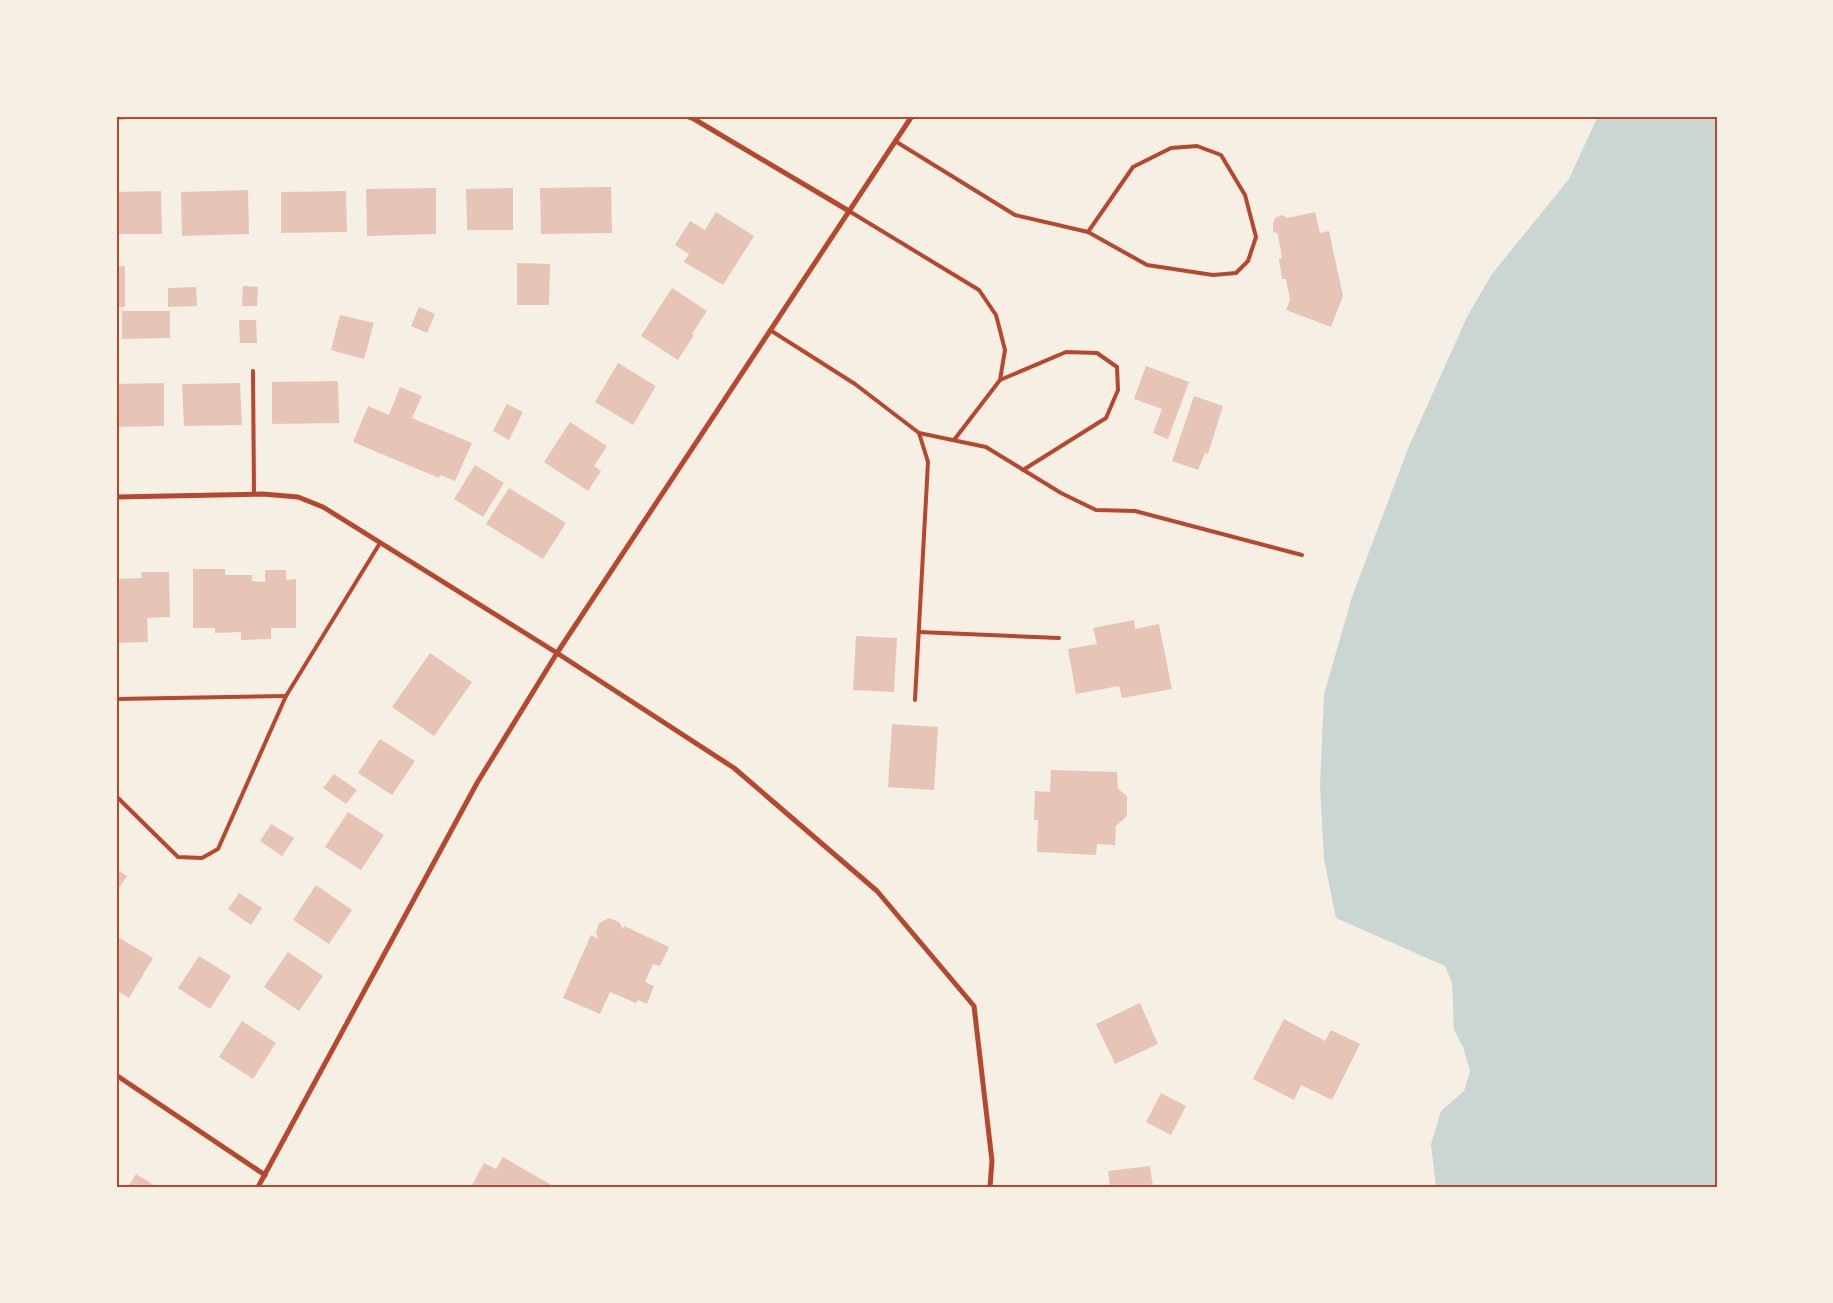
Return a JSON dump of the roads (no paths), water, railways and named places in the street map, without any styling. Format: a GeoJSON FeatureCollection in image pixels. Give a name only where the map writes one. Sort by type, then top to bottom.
{"type":"FeatureCollection","features":[{"type":"Feature","properties":{"kind":"street"},"geometry":{"type":"LineString","coordinates":[[116,117],[142,116]]}},
{"type":"Feature","properties":{"kind":"street"},"geometry":{"type":"LineString","coordinates":[[686,116],[849,211]]}},
{"type":"Feature","properties":{"kind":"street"},"geometry":{"type":"LineString","coordinates":[[258,1187],[477,783],[557,653],[912,116]]}},
{"type":"Feature","properties":{"kind":"street"},"geometry":{"type":"LineString","coordinates":[[116,497],[254,494],[298,497],[323,508],[557,653],[734,768],[876,891],[974,1006],[992,1161],[990,1187]]}},
{"type":"Feature","properties":{"kind":"street"},"geometry":{"type":"LineString","coordinates":[[116,1075],[266,1174]]}},
{"type":"Feature","properties":{"kind":"lane"},"geometry":{"type":"LineString","coordinates":[[895,141],[1015,215],[1088,232],[1147,265],[1214,275],[1236,273],[1248,261],[1256,237],[1245,195],[1221,155],[1197,146],[1171,148],[1132,167],[1088,232]]}},
{"type":"Feature","properties":{"kind":"lane"},"geometry":{"type":"LineString","coordinates":[[849,211],[979,290],[996,315],[1005,350],[1000,380],[954,440]]}},
{"type":"Feature","properties":{"kind":"lane"},"geometry":{"type":"LineString","coordinates":[[770,330],[855,384],[919,433],[986,447],[1061,494],[1096,510],[1134,511],[1302,555]]}},
{"type":"Feature","properties":{"kind":"lane"},"geometry":{"type":"LineString","coordinates":[[1000,380],[1066,352],[1097,353],[1117,367],[1118,390],[1106,418],[1022,470]]}},
{"type":"Feature","properties":{"kind":"lane"},"geometry":{"type":"LineString","coordinates":[[253,371],[254,494]]}},
{"type":"Feature","properties":{"kind":"lane"},"geometry":{"type":"LineString","coordinates":[[915,700],[928,462],[919,433]]}},
{"type":"Feature","properties":{"kind":"lane"},"geometry":{"type":"LineString","coordinates":[[116,796],[178,856],[202,858],[218,849],[286,696],[380,543]]}},
{"type":"Feature","properties":{"kind":"lane"},"geometry":{"type":"LineString","coordinates":[[919,632],[1059,638]]}},
{"type":"Feature","properties":{"kind":"lane"},"geometry":{"type":"LineString","coordinates":[[116,699],[286,696]]}}]}
